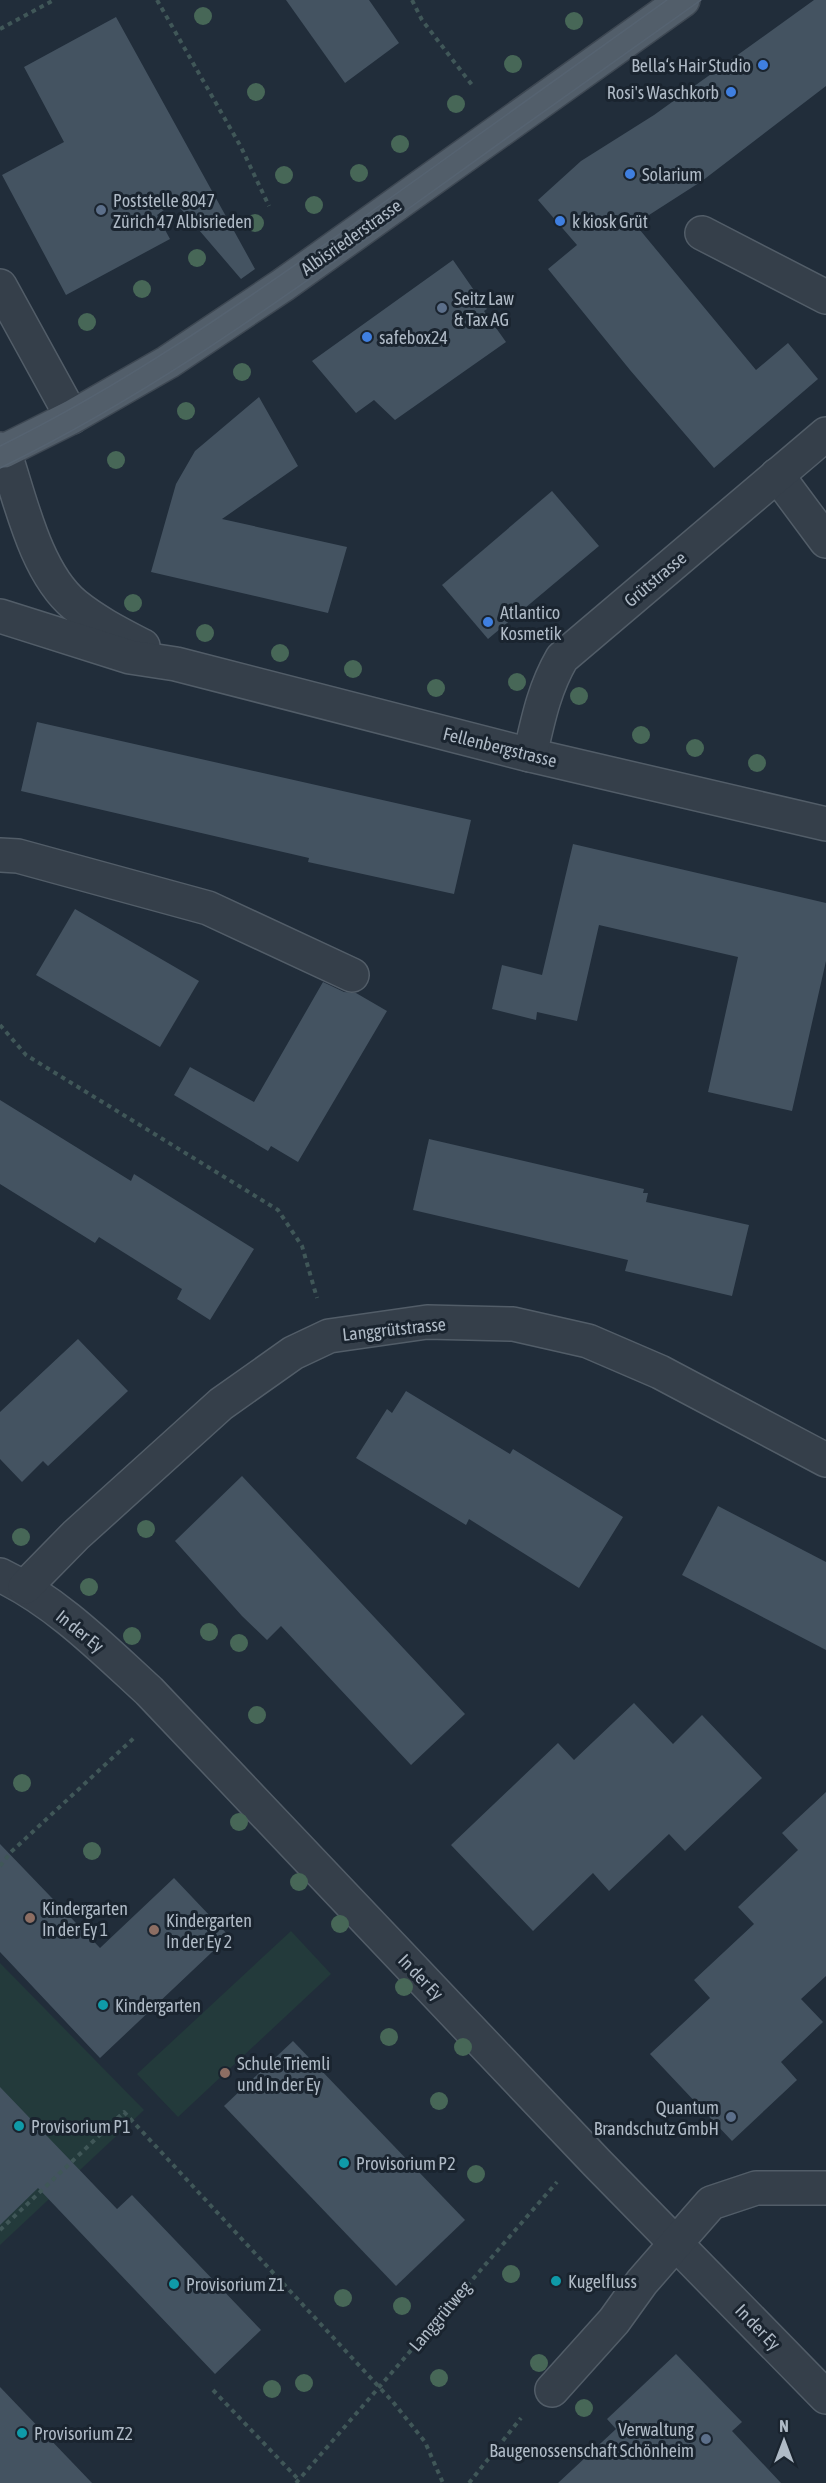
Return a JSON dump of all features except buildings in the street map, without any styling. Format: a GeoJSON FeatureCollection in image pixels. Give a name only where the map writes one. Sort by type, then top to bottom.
{"type":"FeatureCollection","features":[{"type":"Feature","properties":{"kind":"main road","name":"Albisriederstrasse"},"geometry":{"type":"LineString","coordinates":[[1,455],[168,362],[283,285],[683,0]]}},
{"type":"Feature","properties":{"kind":"street"},"geometry":{"type":"LineString","coordinates":[[702,233],[826,297]]}},
{"type":"Feature","properties":{"kind":"street"},"geometry":{"type":"LineString","coordinates":[[0,286],[72,417]]}},
{"type":"Feature","properties":{"kind":"street","name":"Grütstrasse"},"geometry":{"type":"LineString","coordinates":[[530,755],[549,680],[562,658],[826,434]]}},
{"type":"Feature","properties":{"kind":"street","name":"Fellenbergstrasse"},"geometry":{"type":"LineString","coordinates":[[1,455],[48,572],[74,604],[108,628],[176,664]]}},
{"type":"Feature","properties":{"kind":"street"},"geometry":{"type":"LineString","coordinates":[[777,475],[826,541]]}},
{"type":"Feature","properties":{"kind":"street","name":"Fellenbergstrasse"},"geometry":{"type":"LineString","coordinates":[[0,616],[130,657],[176,664],[530,755],[826,824]]}},
{"type":"Feature","properties":{"kind":"street"},"geometry":{"type":"LineString","coordinates":[[0,855],[18,856],[208,908],[352,975]]}},
{"type":"Feature","properties":{"kind":"street","name":"Langgrütstrasse"},"geometry":{"type":"LineString","coordinates":[[13,1581],[76,1535],[221,1404],[293,1353],[329,1335],[427,1322],[513,1324],[588,1341],[660,1372],[826,1460]]}},
{"type":"Feature","properties":{"kind":"street","name":"In der Ey"},"geometry":{"type":"LineString","coordinates":[[13,1581],[88,1635],[149,1691],[588,2152],[826,2397]]}},
{"type":"Feature","properties":{"kind":"street"},"geometry":{"type":"LineString","coordinates":[[552,2390],[614,2321],[642,2282],[711,2203],[756,2188],[826,2188]]}},
{"type":"Feature","properties":{"kind":"path"},"geometry":{"type":"LineString","coordinates":[[0,29],[54,0]]}},
{"type":"Feature","properties":{"kind":"path"},"geometry":{"type":"LineString","coordinates":[[158,0],[241,147],[269,206]]}},
{"type":"Feature","properties":{"kind":"path"},"geometry":{"type":"LineString","coordinates":[[412,0],[422,20],[472,85]]}},
{"type":"Feature","properties":{"kind":"path"},"geometry":{"type":"LineString","coordinates":[[0,1025],[26,1055],[278,1210],[302,1246],[317,1299]]}},
{"type":"Feature","properties":{"kind":"path"},"geometry":{"type":"LineString","coordinates":[[0,1866],[11,1852],[136,1736]]}},
{"type":"Feature","properties":{"kind":"path"},"geometry":{"type":"LineString","coordinates":[[0,2230],[124,2112],[378,2389],[393,2402],[425,2442],[444,2483]]}},
{"type":"Feature","properties":{"kind":"path","name":"Langgrütweg"},"geometry":{"type":"LineString","coordinates":[[298,2481],[541,2198],[588,2152]]}},
{"type":"Feature","properties":{"kind":"path"},"geometry":{"type":"LineString","coordinates":[[213,2390],[298,2481]]}},
{"type":"Feature","properties":{"kind":"path"},"geometry":{"type":"LineString","coordinates":[[469,2483],[525,2414]]}},
{"type":"Feature","properties":{"kind":"green space"},"geometry":{"type":"Polygon","coordinates":[[[291,1931],[331,1974],[178,2117],[137,2074],[291,1931]]]}},
{"type":"Feature","properties":{"kind":"green space"},"geometry":{"type":"Polygon","coordinates":[[[0,1963],[144,2110],[0,2245],[0,1963]]]}},
{"type":"Feature","properties":{"kind":"tram line"},"geometry":{"type":"LineString","coordinates":[[0,446],[48,422],[185,340],[361,219],[667,0]]}},
{"type":"Feature","properties":{"kind":"tram line"},"geometry":{"type":"LineString","coordinates":[[0,468],[98,416],[193,358],[376,232],[701,0]]}},
{"type":"Feature","properties":{"kind":"place","name":"Bella‘s Hair Studio"},"geometry":{"type":"Point","coordinates":[763,65]}},
{"type":"Feature","properties":{"kind":"place","name":"Rosi's Waschkorb"},"geometry":{"type":"Point","coordinates":[731,92]}},
{"type":"Feature","properties":{"kind":"place","name":"Solarium"},"geometry":{"type":"Point","coordinates":[630,174]}},
{"type":"Feature","properties":{"kind":"place","name":"Poststelle 8047 Zürich 47 Albisrieden"},"geometry":{"type":"Point","coordinates":[101,210]}},
{"type":"Feature","properties":{"kind":"place","name":"k kiosk Grüt"},"geometry":{"type":"Point","coordinates":[560,221]}},
{"type":"Feature","properties":{"kind":"place","name":"Seitz Law & Tax AG"},"geometry":{"type":"Point","coordinates":[442,308]}},
{"type":"Feature","properties":{"kind":"place","name":"safebox24"},"geometry":{"type":"Point","coordinates":[367,337]}},
{"type":"Feature","properties":{"kind":"place","name":"Atlantico Kosmetik"},"geometry":{"type":"Point","coordinates":[488,622]}},
{"type":"Feature","properties":{"kind":"place","name":"Kindergarten In der Ey 1"},"geometry":{"type":"Point","coordinates":[30,1918]}},
{"type":"Feature","properties":{"kind":"place","name":"Kindergarten In der Ey 2"},"geometry":{"type":"Point","coordinates":[154,1930]}},
{"type":"Feature","properties":{"kind":"place","name":"Kindergarten"},"geometry":{"type":"Point","coordinates":[103,2005]}},
{"type":"Feature","properties":{"kind":"place","name":"Schule Triemli und In der Ey"},"geometry":{"type":"Point","coordinates":[225,2073]}},
{"type":"Feature","properties":{"kind":"place","name":"Quantum Brandschutz GmbH"},"geometry":{"type":"Point","coordinates":[731,2117]}},
{"type":"Feature","properties":{"kind":"place","name":"Provisorium P1"},"geometry":{"type":"Point","coordinates":[19,2126]}},
{"type":"Feature","properties":{"kind":"place","name":"Provisorium P2"},"geometry":{"type":"Point","coordinates":[344,2163]}},
{"type":"Feature","properties":{"kind":"place","name":"Kugelfluss"},"geometry":{"type":"Point","coordinates":[556,2281]}},
{"type":"Feature","properties":{"kind":"place","name":"Provisorium Z1"},"geometry":{"type":"Point","coordinates":[174,2284]}},
{"type":"Feature","properties":{"kind":"place","name":"Provisorium Z2"},"geometry":{"type":"Point","coordinates":[22,2433]}},
{"type":"Feature","properties":{"kind":"place","name":"Verwaltung Baugenossenschaft Schönheim"},"geometry":{"type":"Point","coordinates":[706,2439]}}]}
